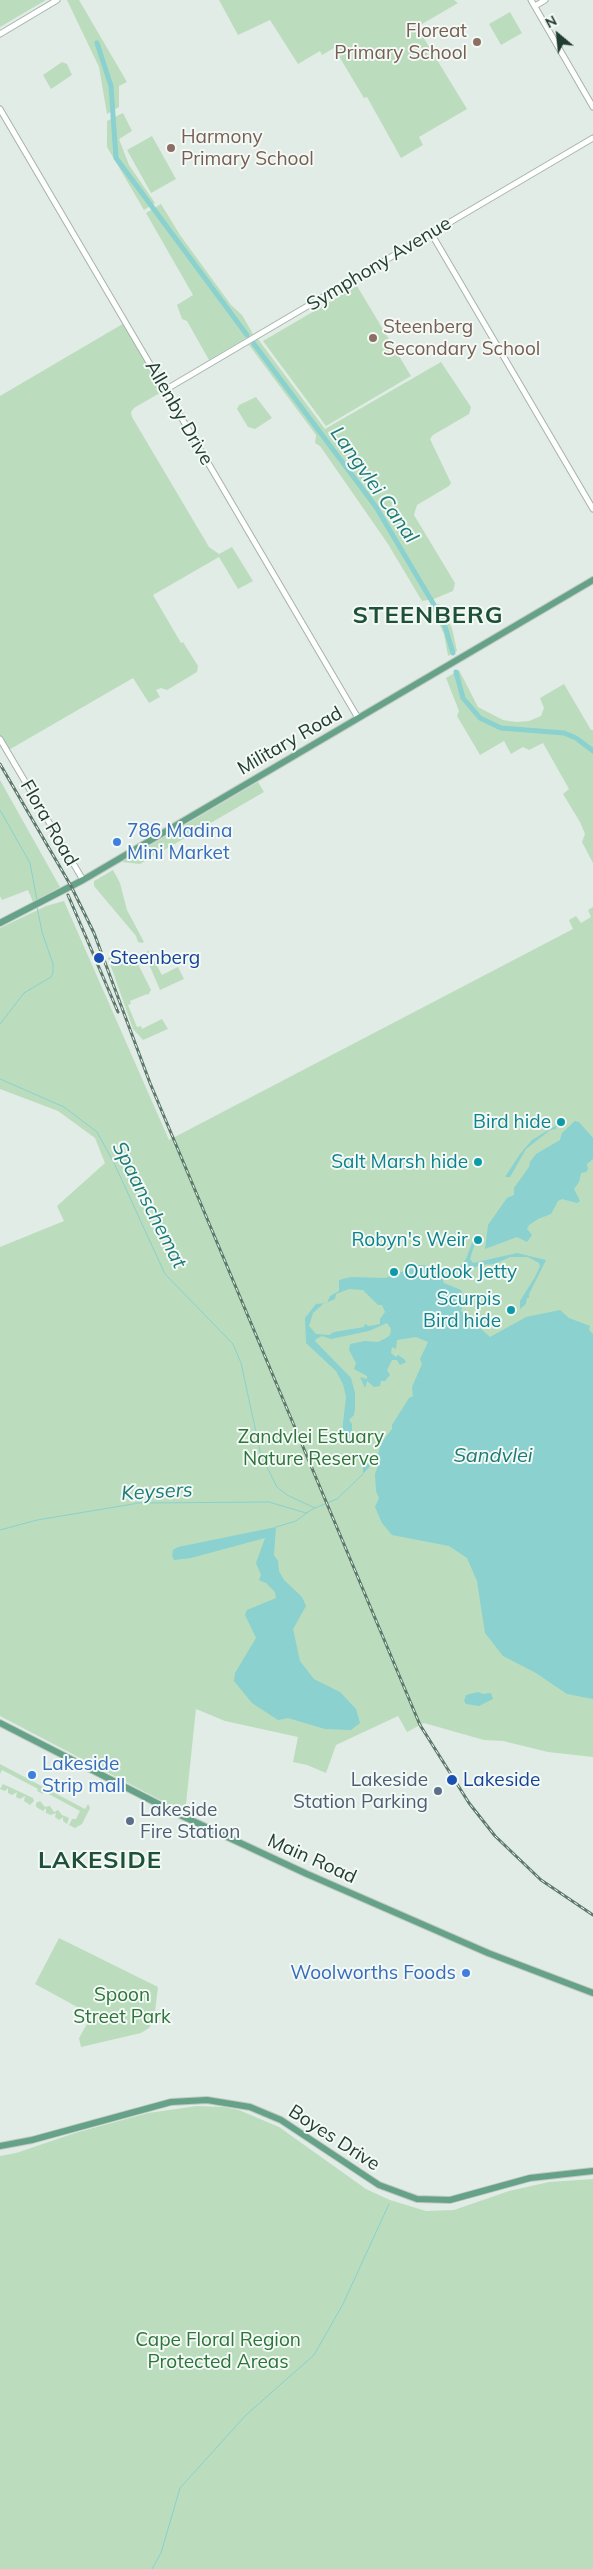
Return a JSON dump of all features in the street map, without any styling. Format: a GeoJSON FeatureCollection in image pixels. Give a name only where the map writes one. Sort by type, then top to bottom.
{"type":"FeatureCollection","features":[{"type":"Feature","properties":{"kind":"main road","name":"Military Road"},"geometry":{"type":"LineString","coordinates":[[0,923],[31,909],[83,880],[593,580]]}},
{"type":"Feature","properties":{"kind":"main road","name":"Main Road"},"geometry":{"type":"LineString","coordinates":[[0,1723],[180,1815],[307,1874],[464,1943],[593,1993]]}},
{"type":"Feature","properties":{"kind":"main road","name":"Boyes Drive"},"geometry":{"type":"LineString","coordinates":[[0,2146],[32,2140],[171,2102],[207,2100],[250,2107],[281,2120],[380,2185],[417,2199],[450,2200],[530,2178],[593,2171]]}},
{"type":"Feature","properties":{"kind":"street"},"geometry":{"type":"LineString","coordinates":[[0,34],[57,0]]}},
{"type":"Feature","properties":{"kind":"street"},"geometry":{"type":"LineString","coordinates":[[531,0],[593,107]]}},
{"type":"Feature","properties":{"kind":"street"},"geometry":{"type":"LineString","coordinates":[[535,6],[545,0]]}},
{"type":"Feature","properties":{"kind":"street","name":"Allenby Drive"},"geometry":{"type":"LineString","coordinates":[[0,109],[358,718]]}},
{"type":"Feature","properties":{"kind":"street","name":"Symphony Avenue"},"geometry":{"type":"LineString","coordinates":[[165,390],[593,138]]}},
{"type":"Feature","properties":{"kind":"street"},"geometry":{"type":"LineString","coordinates":[[431,233],[593,509]]}},
{"type":"Feature","properties":{"kind":"street","name":"Flora Road"},"geometry":{"type":"LineString","coordinates":[[0,739],[83,880]]}},
{"type":"Feature","properties":{"kind":"green space"},"geometry":{"type":"Polygon","coordinates":[[[0,0],[46,0],[0,27],[0,0]]]}},
{"type":"Feature","properties":{"kind":"green space"},"geometry":{"type":"Polygon","coordinates":[[[67,0],[79,0],[127,82],[119,86],[119,107],[107,114],[99,67],[67,0]]]}},
{"type":"Feature","properties":{"kind":"green space"},"geometry":{"type":"Polygon","coordinates":[[[219,0],[454,0],[458,3],[417,27],[467,109],[419,137],[423,145],[401,158],[367,97],[364,98],[334,48],[322,55],[320,51],[298,64],[270,20],[238,35],[219,0]]]}},
{"type":"Feature","properties":{"kind":"green space"},"geometry":{"type":"Polygon","coordinates":[[[510,12],[522,33],[501,45],[489,24],[510,12]]]}},
{"type":"Feature","properties":{"kind":"green space"},"geometry":{"type":"Polygon","coordinates":[[[62,62],[67,64],[72,75],[51,89],[43,75],[62,62]]]}},
{"type":"Feature","properties":{"kind":"green space"},"geometry":{"type":"Polygon","coordinates":[[[123,113],[132,131],[119,139],[129,165],[155,203],[144,210],[107,147],[107,121],[123,113]]]}},
{"type":"Feature","properties":{"kind":"green space"},"geometry":{"type":"Polygon","coordinates":[[[152,136],[176,179],[151,193],[127,150],[152,136]]]}},
{"type":"Feature","properties":{"kind":"green space"},"geometry":{"type":"Polygon","coordinates":[[[161,204],[180,235],[231,305],[242,315],[253,334],[209,360],[187,321],[182,319],[177,305],[193,295],[146,213],[161,204]]]}},
{"type":"Feature","properties":{"kind":"green space"},"geometry":{"type":"Polygon","coordinates":[[[357,286],[411,376],[326,426],[263,341],[357,286]]]}},
{"type":"Feature","properties":{"kind":"green space"},"geometry":{"type":"Polygon","coordinates":[[[126,322],[165,390],[134,408],[131,412],[132,417],[209,547],[219,554],[232,547],[253,581],[238,589],[219,557],[153,595],[181,643],[183,642],[198,666],[197,672],[167,690],[161,688],[156,690],[160,697],[149,703],[133,678],[7,751],[0,739],[0,396],[126,322]]]}},
{"type":"Feature","properties":{"kind":"green space"},"geometry":{"type":"Polygon","coordinates":[[[258,339],[325,429],[441,362],[471,407],[469,414],[433,435],[430,439],[451,483],[417,505],[414,515],[455,583],[453,591],[434,599],[422,601],[388,544],[320,446],[315,443],[316,435],[249,345],[258,339]]]}},
{"type":"Feature","properties":{"kind":"green space"},"geometry":{"type":"Polygon","coordinates":[[[256,397],[272,418],[255,429],[248,427],[237,409],[239,405],[256,397]]]}},
{"type":"Feature","properties":{"kind":"green space"},"geometry":{"type":"Polygon","coordinates":[[[439,604],[452,628],[457,651],[448,656],[444,634],[431,607],[439,604]]]}},
{"type":"Feature","properties":{"kind":"green space"},"geometry":{"type":"Polygon","coordinates":[[[459,670],[478,707],[503,720],[516,722],[529,721],[541,716],[544,708],[540,698],[564,684],[591,730],[593,730],[593,863],[582,842],[585,834],[580,822],[563,794],[569,789],[543,743],[529,750],[523,747],[511,754],[504,741],[480,755],[457,716],[459,711],[446,678],[459,670]]]}},
{"type":"Feature","properties":{"kind":"green space"},"geometry":{"type":"Polygon","coordinates":[[[0,780],[60,887],[33,902],[28,890],[2,900],[0,896],[0,780]]]}},
{"type":"Feature","properties":{"kind":"green space"},"geometry":{"type":"Polygon","coordinates":[[[258,782],[264,792],[140,864],[122,862],[258,782]]]}},
{"type":"Feature","properties":{"kind":"green space"},"geometry":{"type":"Polygon","coordinates":[[[113,870],[120,883],[127,910],[144,942],[142,943],[138,942],[136,936],[94,886],[94,881],[113,870]]]}},
{"type":"Feature","properties":{"kind":"green space","name":"Zandvlei Estuary Nature Reserve"},"geometry":{"type":"Polygon","coordinates":[[[64,901],[169,1140],[573,929],[569,920],[576,916],[581,923],[591,917],[588,910],[593,907],[593,1757],[548,1752],[503,1741],[484,1740],[424,1723],[407,1732],[398,1716],[336,1745],[326,1773],[307,1765],[293,1762],[298,1737],[225,1721],[196,1709],[185,1813],[0,1716],[0,1247],[64,1221],[57,1206],[105,1163],[95,1138],[58,1111],[0,1089],[0,928],[46,906],[64,901]]]}},
{"type":"Feature","properties":{"kind":"green space"},"geometry":{"type":"Polygon","coordinates":[[[148,950],[162,975],[178,967],[184,979],[160,990],[145,955],[148,950]]]}},
{"type":"Feature","properties":{"kind":"green space"},"geometry":{"type":"Polygon","coordinates":[[[116,954],[125,965],[131,962],[129,957],[136,960],[151,990],[148,995],[130,1001],[131,1004],[128,1005],[137,1027],[141,1026],[142,1029],[162,1019],[168,1029],[143,1040],[133,1029],[108,958],[116,954]]]}},
{"type":"Feature","properties":{"kind":"green space"},"geometry":{"type":"Polygon","coordinates":[[[0,1764],[85,1809],[88,1804],[90,1808],[82,1824],[75,1828],[69,1825],[72,1819],[76,1819],[80,1811],[45,1792],[43,1794],[37,1791],[38,1789],[2,1770],[0,1774],[0,1764]]]}},
{"type":"Feature","properties":{"kind":"green space"},"geometry":{"type":"Polygon","coordinates":[[[3,1784],[33,1798],[34,1801],[30,1805],[24,1801],[25,1796],[20,1799],[16,1797],[17,1792],[12,1795],[8,1793],[8,1788],[5,1791],[0,1789],[3,1784]]]}},
{"type":"Feature","properties":{"kind":"green space"},"geometry":{"type":"Polygon","coordinates":[[[40,1801],[45,1807],[50,1806],[54,1812],[58,1810],[62,1815],[69,1818],[67,1824],[63,1821],[63,1817],[59,1820],[55,1817],[56,1813],[51,1815],[46,1813],[46,1808],[43,1811],[36,1807],[36,1803],[40,1801]]]}},
{"type":"Feature","properties":{"kind":"green space","name":"Spoon Street Park"},"geometry":{"type":"Polygon","coordinates":[[[59,1938],[158,1987],[154,2020],[149,2028],[141,2033],[81,2047],[79,2038],[92,2015],[35,1984],[59,1938]]]}},
{"type":"Feature","properties":{"kind":"green space","name":"Cape Floral Region Protected Areas"},"geometry":{"type":"Polygon","coordinates":[[[197,2106],[224,2107],[239,2110],[279,2127],[366,2189],[390,2200],[426,2211],[454,2210],[509,2191],[549,2182],[593,2179],[593,2569],[0,2569],[0,2156],[16,2153],[75,2133],[148,2113],[197,2106]]]}},
{"type":"Feature","properties":{"kind":"water"},"geometry":{"type":"Polygon","coordinates":[[[575,1121],[579,1122],[593,1138],[593,1159],[587,1164],[588,1169],[586,1172],[581,1173],[579,1182],[574,1189],[580,1201],[577,1203],[562,1199],[558,1201],[551,1214],[529,1225],[527,1229],[532,1235],[527,1242],[517,1237],[485,1249],[488,1225],[507,1198],[514,1195],[514,1188],[529,1167],[530,1162],[536,1154],[560,1140],[562,1133],[575,1121]]]}},
{"type":"Feature","properties":{"kind":"water"},"geometry":{"type":"Polygon","coordinates":[[[557,1125],[556,1129],[550,1130],[526,1149],[510,1177],[505,1177],[532,1140],[557,1125]]]}},
{"type":"Feature","properties":{"kind":"water"},"geometry":{"type":"Polygon","coordinates":[[[474,1237],[476,1240],[470,1259],[473,1263],[517,1253],[546,1260],[529,1294],[529,1298],[527,1298],[526,1304],[520,1309],[520,1301],[535,1277],[540,1266],[539,1263],[528,1257],[510,1257],[495,1264],[480,1265],[472,1269],[470,1267],[452,1273],[452,1270],[459,1268],[466,1259],[474,1237]]]}},
{"type":"Feature","properties":{"kind":"water","name":"Sandvlei"},"geometry":{"type":"Polygon","coordinates":[[[420,1265],[438,1267],[444,1283],[461,1290],[465,1300],[461,1311],[490,1337],[526,1317],[560,1310],[569,1318],[590,1326],[589,1330],[593,1334],[593,1699],[567,1694],[536,1673],[503,1656],[485,1633],[477,1581],[467,1558],[449,1546],[392,1535],[382,1523],[375,1507],[379,1498],[376,1491],[375,1474],[378,1466],[373,1463],[363,1474],[363,1463],[379,1452],[380,1444],[392,1429],[392,1425],[409,1398],[413,1396],[412,1387],[422,1364],[420,1359],[428,1342],[416,1337],[397,1340],[396,1349],[392,1347],[391,1353],[396,1357],[398,1355],[406,1362],[400,1365],[397,1360],[392,1360],[387,1370],[390,1375],[385,1381],[381,1381],[380,1386],[374,1387],[367,1381],[365,1388],[360,1377],[367,1379],[367,1376],[354,1369],[356,1363],[349,1350],[350,1344],[365,1341],[378,1342],[386,1338],[390,1335],[391,1329],[387,1323],[369,1331],[331,1339],[322,1336],[316,1339],[315,1341],[351,1378],[355,1393],[355,1408],[354,1415],[349,1420],[352,1424],[352,1436],[356,1444],[342,1432],[346,1397],[343,1384],[336,1371],[306,1343],[305,1318],[316,1304],[325,1303],[313,1313],[309,1326],[316,1334],[329,1335],[334,1332],[364,1327],[365,1324],[369,1326],[380,1324],[380,1319],[385,1312],[382,1305],[378,1305],[363,1290],[349,1289],[336,1294],[335,1299],[327,1302],[330,1296],[339,1291],[339,1280],[351,1277],[385,1278],[420,1265]]]}},
{"type":"Feature","properties":{"kind":"water"},"geometry":{"type":"Polygon","coordinates":[[[276,1527],[274,1555],[278,1561],[279,1571],[284,1580],[302,1597],[306,1606],[293,1629],[300,1661],[314,1679],[340,1692],[356,1709],[360,1723],[351,1730],[325,1729],[288,1718],[278,1720],[252,1703],[234,1681],[235,1673],[256,1638],[245,1615],[247,1610],[276,1598],[275,1592],[266,1583],[259,1580],[261,1575],[256,1563],[265,1538],[191,1558],[174,1560],[172,1555],[173,1550],[178,1547],[276,1527]]]}},
{"type":"Feature","properties":{"kind":"water"},"geometry":{"type":"Polygon","coordinates":[[[478,1692],[483,1694],[491,1693],[493,1699],[479,1706],[466,1704],[464,1701],[466,1695],[478,1692]]]}},
{"type":"Feature","properties":{"kind":"waterway","name":"Langvlei Canal"},"geometry":{"type":"LineString","coordinates":[[97,43],[111,86],[116,158],[247,335]]}},
{"type":"Feature","properties":{"kind":"waterway","name":"Langvlei Canal"},"geometry":{"type":"LineString","coordinates":[[254,344],[376,507],[443,620],[453,653]]}},
{"type":"Feature","properties":{"kind":"waterway","name":"Langvlei Canal"},"geometry":{"type":"LineString","coordinates":[[456,672],[463,698],[480,718],[501,728],[564,733],[576,738],[593,751]]}},
{"type":"Feature","properties":{"kind":"waterway","name":"Spaanschemat"},"geometry":{"type":"LineString","coordinates":[[0,810],[30,863],[37,900]]}},
{"type":"Feature","properties":{"kind":"waterway","name":"Spaanschemat"},"geometry":{"type":"LineString","coordinates":[[0,1024],[24,993],[51,977],[53,973],[53,964],[42,932],[37,907]]}},
{"type":"Feature","properties":{"kind":"waterway","name":"Spaanschemat"},"geometry":{"type":"LineString","coordinates":[[0,1079],[64,1107],[97,1132],[114,1163],[165,1274],[233,1344],[241,1363],[261,1455],[277,1487],[287,1495],[315,1508],[337,1499],[363,1474]]}},
{"type":"Feature","properties":{"kind":"waterway","name":"Keysers"},"geometry":{"type":"LineString","coordinates":[[0,1530],[37,1520],[139,1503],[269,1502],[306,1513],[315,1508]]}},
{"type":"Feature","properties":{"kind":"waterway"},"geometry":{"type":"LineString","coordinates":[[276,1527],[296,1521],[308,1512]]}},
{"type":"Feature","properties":{"kind":"waterway"},"geometry":{"type":"LineString","coordinates":[[152,2569],[161,2553],[180,2488],[246,2415],[314,2355],[343,2304],[389,2204]]}},
{"type":"Feature","properties":{"kind":"railway"},"geometry":{"type":"LineString","coordinates":[[0,764],[71,886],[94,933],[150,1083],[420,1725],[469,1803],[495,1836],[541,1880],[593,1915]]}},
{"type":"Feature","properties":{"kind":"railway"},"geometry":{"type":"LineString","coordinates":[[68,895],[118,1012]]}},
{"type":"Feature","properties":{"kind":"place","name":"Floreat Primary School"},"geometry":{"type":"Point","coordinates":[477,42]}},
{"type":"Feature","properties":{"kind":"place","name":"Harmony Primary School"},"geometry":{"type":"Point","coordinates":[171,148]}},
{"type":"Feature","properties":{"kind":"place","name":"Steenberg Secondary School"},"geometry":{"type":"Point","coordinates":[373,338]}},
{"type":"Feature","properties":{"kind":"place","name":"786 Madina Mini Market"},"geometry":{"type":"Point","coordinates":[117,842]}},
{"type":"Feature","properties":{"kind":"place","name":"Steenberg"},"geometry":{"type":"Point","coordinates":[99,958]}},
{"type":"Feature","properties":{"kind":"place","name":"Bird hide"},"geometry":{"type":"Point","coordinates":[561,1122]}},
{"type":"Feature","properties":{"kind":"place","name":"Salt Marsh hide"},"geometry":{"type":"Point","coordinates":[478,1162]}},
{"type":"Feature","properties":{"kind":"place","name":"Robyn's Weir"},"geometry":{"type":"Point","coordinates":[478,1240]}},
{"type":"Feature","properties":{"kind":"place","name":"Outlook Jetty"},"geometry":{"type":"Point","coordinates":[394,1272]}},
{"type":"Feature","properties":{"kind":"place","name":"Scurpis Bird hide"},"geometry":{"type":"Point","coordinates":[511,1310]}},
{"type":"Feature","properties":{"kind":"place","name":"Lakeside Strip mall"},"geometry":{"type":"Point","coordinates":[32,1775]}},
{"type":"Feature","properties":{"kind":"place","name":"Lakeside"},"geometry":{"type":"Point","coordinates":[452,1780]}},
{"type":"Feature","properties":{"kind":"place","name":"Lakeside Station Parking"},"geometry":{"type":"Point","coordinates":[438,1791]}},
{"type":"Feature","properties":{"kind":"place","name":"Lakeside Fire Station"},"geometry":{"type":"Point","coordinates":[130,1821]}},
{"type":"Feature","properties":{"kind":"place","name":"Woolworths Foods"},"geometry":{"type":"Point","coordinates":[466,1973]}},
{"type":"Feature","properties":{"kind":"district","name":"STEENBERG"},"geometry":{"type":"Point","coordinates":[428,616]}},
{"type":"Feature","properties":{"kind":"district","name":"LAKESIDE"},"geometry":{"type":"Point","coordinates":[100,1861]}}]}
